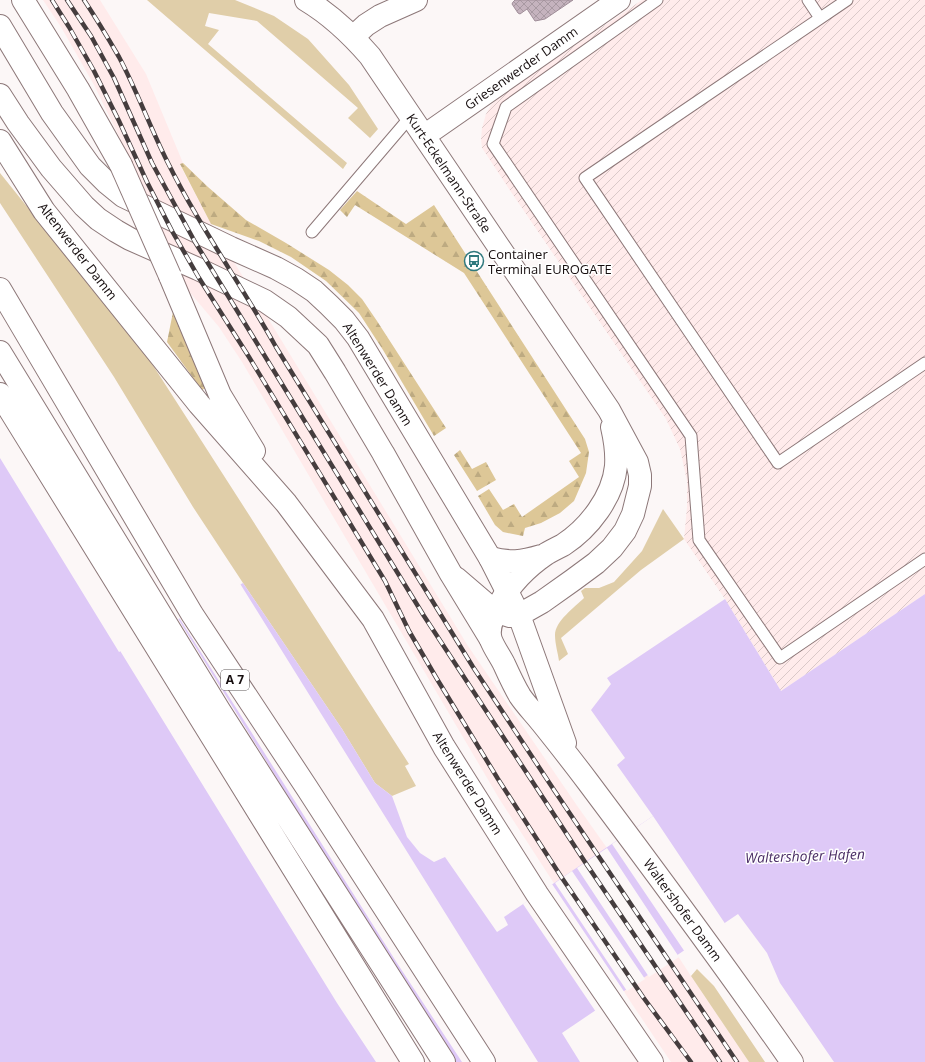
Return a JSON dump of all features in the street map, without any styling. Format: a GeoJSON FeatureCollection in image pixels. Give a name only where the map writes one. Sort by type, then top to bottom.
{"type":"FeatureCollection","features":[{"type":"Feature","properties":{"kind":"main road","name":"Altenwerder Damm"},"geometry":{"type":"LineString","coordinates":[[23,0],[78,89],[121,165],[220,395],[286,503]]}},
{"type":"Feature","properties":{"kind":"main road","name":"Kurt-Eckelmann-Straße"},"geometry":{"type":"LineString","coordinates":[[306,0],[330,16],[353,37],[370,56],[609,410],[637,462],[640,475],[640,486],[633,514],[625,531],[612,548],[596,563],[542,602],[519,615]]}},
{"type":"Feature","properties":{"kind":"main road"},"geometry":{"type":"LineString","coordinates":[[353,37],[366,24],[416,0]]}},
{"type":"Feature","properties":{"kind":"main road","name":"Griesenwerder Damm"},"geometry":{"type":"LineString","coordinates":[[424,136],[619,0]]}},
{"type":"Feature","properties":{"kind":"main road","name":"Altenwerder Damm"},"geometry":{"type":"LineString","coordinates":[[0,26],[52,113],[90,166],[107,183],[123,196],[283,271],[314,291],[344,320],[358,338],[490,558],[519,615]]}},
{"type":"Feature","properties":{"kind":"main road"},"geometry":{"type":"LineString","coordinates":[[0,95],[18,123],[51,168],[84,206],[98,218],[130,239],[265,301],[288,317],[318,345],[375,439],[451,574],[490,638]]}},
{"type":"Feature","properties":{"kind":"main road","name":"Altenwerder Damm"},"geometry":{"type":"LineString","coordinates":[[0,141],[44,211],[199,404],[286,503],[373,619],[444,747],[538,894],[652,1062]]}},
{"type":"Feature","properties":{"kind":"main road","name":"A 7"},"geometry":{"type":"LineString","coordinates":[[0,289],[192,614],[307,788],[484,1062]]}},
{"type":"Feature","properties":{"kind":"main road","name":"A 7"},"geometry":{"type":"LineString","coordinates":[[0,352],[218,710],[444,1062]]}},
{"type":"Feature","properties":{"kind":"main road"},"geometry":{"type":"LineString","coordinates":[[0,394],[412,1062]]}},
{"type":"Feature","properties":{"kind":"main road","name":"Kurt-Eckelmann-Straße"},"geometry":{"type":"LineString","coordinates":[[490,638],[491,625],[496,611],[507,591],[515,581],[529,567],[546,554],[564,544],[578,532],[593,517],[609,494],[616,466],[616,447],[609,410]]}},
{"type":"Feature","properties":{"kind":"main road","name":"Kurt-Eckelmann-Straße"},"geometry":{"type":"LineString","coordinates":[[490,558],[508,562],[520,562],[546,554]]}},
{"type":"Feature","properties":{"kind":"main road"},"geometry":{"type":"LineString","coordinates":[[451,574],[496,611],[510,616],[519,615]]}},
{"type":"Feature","properties":{"kind":"main road","name":"Waltershofer Damm"},"geometry":{"type":"LineString","coordinates":[[519,615],[571,759]]}},
{"type":"Feature","properties":{"kind":"main road","name":"Waltershofer Damm"},"geometry":{"type":"LineString","coordinates":[[490,638],[520,696],[571,759],[627,834],[754,1007],[792,1062]]}},
{"type":"Feature","properties":{"kind":"lane"},"geometry":{"type":"LineString","coordinates":[[657,0],[506,107],[493,144],[691,436],[699,540],[780,658],[925,559]]}},
{"type":"Feature","properties":{"kind":"lane"},"geometry":{"type":"LineString","coordinates":[[808,0],[820,18]]}},
{"type":"Feature","properties":{"kind":"lane"},"geometry":{"type":"LineString","coordinates":[[847,0],[585,178],[778,463],[925,363]]}},
{"type":"Feature","properties":{"kind":"lane"},"geometry":{"type":"LineString","coordinates":[[312,232],[411,116]]}},
{"type":"Feature","properties":{"kind":"shaded area"},"geometry":{"type":"Polygon","coordinates":[[[43,0],[100,0],[146,74],[183,163],[180,165],[211,224],[468,646],[607,848],[749,1062],[671,1062],[632,1004],[500,800],[242,362],[219,327],[182,283],[127,153],[94,85],[61,27],[43,0]]]}},
{"type":"Feature","properties":{"kind":"shaded area"},"geometry":{"type":"Polygon","coordinates":[[[147,0],[235,0],[274,16],[308,39],[349,85],[378,129],[370,138],[348,118],[358,108],[257,21],[209,13],[205,26],[219,30],[208,44],[347,163],[343,169],[147,0]]]}},
{"type":"Feature","properties":{"kind":"shaded area"},"geometry":{"type":"Polygon","coordinates":[[[642,0],[925,0],[925,594],[781,691],[725,599],[684,539],[687,507],[687,481],[680,449],[666,419],[482,148],[482,128],[486,114],[491,105],[504,94],[642,0]]]}},
{"type":"Feature","properties":{"kind":"shaded area"},"geometry":{"type":"Polygon","coordinates":[[[0,173],[147,356],[409,764],[405,766],[416,786],[392,796],[375,783],[342,729],[193,507],[114,377],[0,203],[0,173]]]}},
{"type":"Feature","properties":{"kind":"shaded area"},"geometry":{"type":"Polygon","coordinates":[[[663,509],[684,539],[641,570],[561,638],[568,654],[559,661],[555,638],[556,630],[566,615],[584,598],[581,591],[585,588],[599,588],[614,582],[642,551],[663,509]]]}},
{"type":"Feature","properties":{"kind":"shaded area"},"geometry":{"type":"Polygon","coordinates":[[[697,969],[714,986],[765,1062],[749,1062],[691,976],[697,969]]]}},
{"type":"Feature","properties":{"kind":"green space"},"geometry":{"type":"Polygon","coordinates":[[[183,163],[246,220],[329,270],[348,285],[362,299],[446,428],[434,436],[383,350],[359,313],[326,281],[291,257],[259,241],[211,224],[180,164],[183,163]]]}},
{"type":"Feature","properties":{"kind":"green space"},"geometry":{"type":"Polygon","coordinates":[[[357,191],[406,224],[434,205],[585,439],[589,452],[586,473],[574,501],[560,513],[541,523],[525,528],[523,536],[503,532],[495,525],[478,496],[489,489],[503,510],[514,504],[522,517],[579,477],[569,461],[581,453],[464,273],[355,205],[347,217],[340,210],[357,191]]]}},
{"type":"Feature","properties":{"kind":"green space"},"geometry":{"type":"Polygon","coordinates":[[[174,307],[209,386],[202,390],[167,342],[174,307]]]}},
{"type":"Feature","properties":{"kind":"green space"},"geometry":{"type":"Polygon","coordinates":[[[460,450],[472,469],[486,462],[496,480],[477,491],[454,455],[460,450]]]}},
{"type":"Feature","properties":{"kind":"water","name":"Waltershofer Hafen"},"geometry":{"type":"Polygon","coordinates":[[[0,458],[119,652],[243,583],[342,729],[375,783],[392,796],[407,837],[420,853],[434,862],[445,857],[497,932],[508,925],[504,917],[653,816],[617,765],[625,758],[591,710],[611,684],[607,678],[725,599],[781,691],[925,594],[925,1062],[834,1062],[780,983],[767,953],[738,914],[562,1033],[580,1062],[0,1062],[0,458]]]}},
{"type":"Feature","properties":{"kind":"pier"},"geometry":{"type":"Polygon","coordinates":[[[239,582],[538,1062],[462,1062],[397,963],[178,616],[239,582]]]}},
{"type":"Feature","properties":{"kind":"pier"},"geometry":{"type":"Polygon","coordinates":[[[177,617],[393,966],[456,1062],[376,1062],[337,1003],[119,649],[177,617]]]}},
{"type":"Feature","properties":{"kind":"pier"},"geometry":{"type":"Polygon","coordinates":[[[653,816],[726,925],[685,952],[612,844],[653,816]]]}},
{"type":"Feature","properties":{"kind":"pier"},"geometry":{"type":"Polygon","coordinates":[[[607,848],[679,957],[649,977],[577,868],[607,848]]]}},
{"type":"Feature","properties":{"kind":"pier"},"geometry":{"type":"Polygon","coordinates":[[[572,871],[645,979],[627,991],[555,883],[572,871]]]}},
{"type":"Feature","properties":{"kind":"pier"},"geometry":{"type":"Polygon","coordinates":[[[552,884],[625,993],[596,1012],[523,904],[552,884]]]}},
{"type":"Feature","properties":{"kind":"building"},"geometry":{"type":"Polygon","coordinates":[[[515,0],[573,0],[545,19],[535,21],[527,9],[520,14],[518,13],[512,4],[515,0]]]}},
{"type":"Feature","properties":{"kind":"railway"},"geometry":{"type":"LineString","coordinates":[[52,0],[94,71],[172,231],[199,278],[249,357],[385,581],[409,631],[437,679],[498,779],[562,878],[643,997],[691,1062]]}},
{"type":"Feature","properties":{"kind":"railway"},"geometry":{"type":"LineString","coordinates":[[67,0],[91,36],[114,78],[152,163],[195,242],[424,616],[585,862],[720,1062]]}},
{"type":"Feature","properties":{"kind":"railway"},"geometry":{"type":"LineString","coordinates":[[84,0],[119,57],[179,185],[276,347],[473,667],[737,1062]]}},
{"type":"Feature","properties":{"kind":"place","name":"Container Terminal EUROGATE"},"geometry":{"type":"Point","coordinates":[474,261]}}]}
